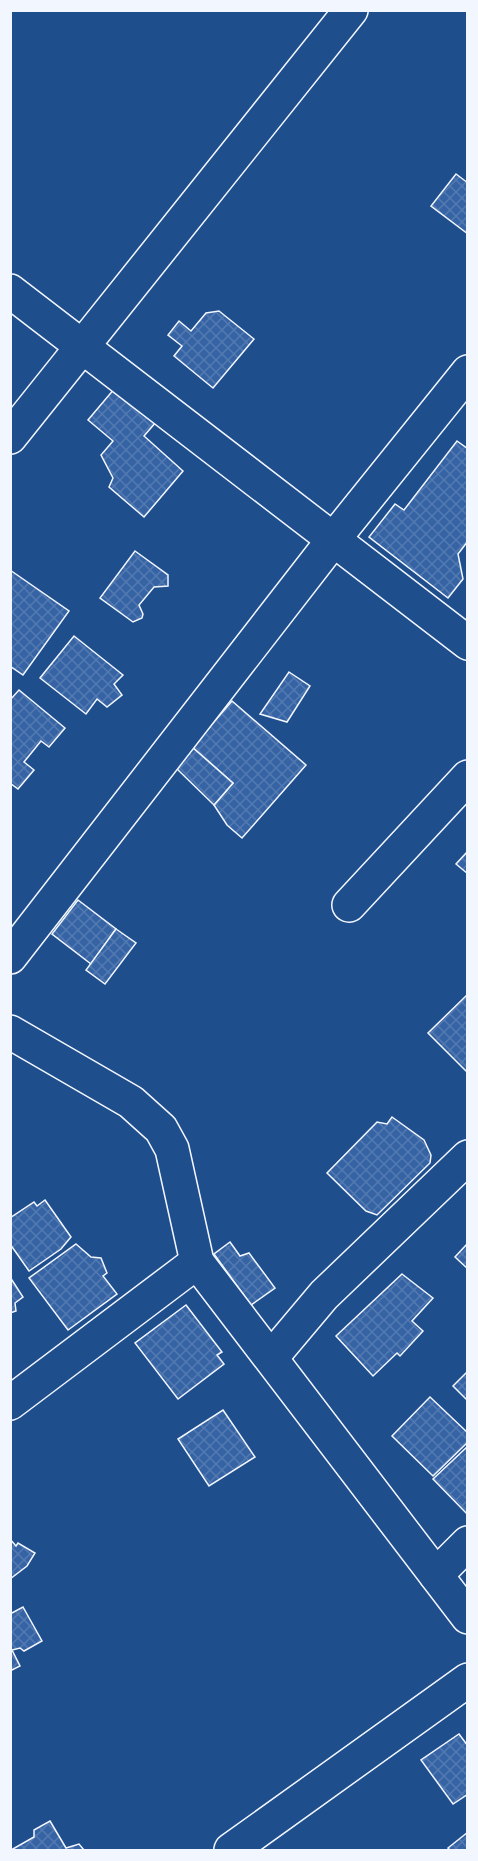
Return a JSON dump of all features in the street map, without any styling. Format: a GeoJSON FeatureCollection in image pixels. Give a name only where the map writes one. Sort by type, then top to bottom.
{"type":"FeatureCollection","features":[{"type":"Feature","properties":{"kind":"street"},"geometry":{"type":"LineString","coordinates":[[10,437],[351,10]]}},
{"type":"Feature","properties":{"kind":"street"},"geometry":{"type":"LineString","coordinates":[[10,291],[468,643]]}},
{"type":"Feature","properties":{"kind":"street"},"geometry":{"type":"LineString","coordinates":[[10,957],[333,541],[468,372]]}},
{"type":"Feature","properties":{"kind":"street"},"geometry":{"type":"LineString","coordinates":[[349,905],[468,777]]}},
{"type":"Feature","properties":{"kind":"street"},"geometry":{"type":"LineString","coordinates":[[10,1032],[131,1102],[161,1129],[172,1149],[198,1262],[468,1617]]}},
{"type":"Feature","properties":{"kind":"street"},"geometry":{"type":"LineString","coordinates":[[271,1358],[324,1295],[468,1157]]}},
{"type":"Feature","properties":{"kind":"street"},"geometry":{"type":"LineString","coordinates":[[10,1403],[198,1262]]}},
{"type":"Feature","properties":{"kind":"street"},"geometry":{"type":"LineString","coordinates":[[436,1575],[468,1543]]}},
{"type":"Feature","properties":{"kind":"street"},"geometry":{"type":"LineString","coordinates":[[231,1851],[468,1680]]}},
{"type":"Feature","properties":{"kind":"building"},"geometry":{"type":"Polygon","coordinates":[[[456,174],[468,183],[468,234],[431,206],[456,174]]]}},
{"type":"Feature","properties":{"kind":"building"},"geometry":{"type":"Polygon","coordinates":[[[219,311],[254,339],[213,388],[174,356],[182,346],[168,335],[179,321],[191,331],[206,313],[219,311]]]}},
{"type":"Feature","properties":{"kind":"building"},"geometry":{"type":"Polygon","coordinates":[[[115,388],[156,422],[144,436],[183,471],[144,517],[109,487],[113,478],[101,455],[113,441],[88,420],[115,388]]]}},
{"type":"Feature","properties":{"kind":"building"},"geometry":{"type":"Polygon","coordinates":[[[457,441],[468,449],[468,541],[458,554],[463,579],[448,598],[369,537],[395,504],[404,510],[457,441]]]}},
{"type":"Feature","properties":{"kind":"building"},"geometry":{"type":"Polygon","coordinates":[[[135,551],[168,575],[168,586],[154,587],[139,605],[143,614],[142,618],[133,622],[100,598],[135,551]]]}},
{"type":"Feature","properties":{"kind":"building"},"geometry":{"type":"Polygon","coordinates":[[[10,570],[69,611],[23,675],[10,666],[10,570]]]}},
{"type":"Feature","properties":{"kind":"building"},"geometry":{"type":"Polygon","coordinates":[[[74,636],[123,675],[114,684],[122,695],[107,707],[97,699],[86,714],[40,678],[74,636]]]}},
{"type":"Feature","properties":{"kind":"building"},"geometry":{"type":"Polygon","coordinates":[[[289,672],[310,686],[287,722],[260,714],[289,672]]]}},
{"type":"Feature","properties":{"kind":"building"},"geometry":{"type":"Polygon","coordinates":[[[19,690],[65,728],[49,747],[41,741],[24,762],[34,770],[18,789],[10,783],[10,700],[19,690]]]}},
{"type":"Feature","properties":{"kind":"building"},"geometry":{"type":"Polygon","coordinates":[[[232,701],[306,765],[242,838],[227,825],[214,805],[233,783],[192,747],[232,701]]]}},
{"type":"Feature","properties":{"kind":"building"},"geometry":{"type":"Polygon","coordinates":[[[192,747],[233,783],[214,805],[177,769],[192,747]]]}},
{"type":"Feature","properties":{"kind":"building"},"geometry":{"type":"Polygon","coordinates":[[[468,851],[468,874],[456,864],[468,851]]]}},
{"type":"Feature","properties":{"kind":"building"},"geometry":{"type":"Polygon","coordinates":[[[78,900],[116,929],[91,964],[52,934],[78,900]]]}},
{"type":"Feature","properties":{"kind":"building"},"geometry":{"type":"Polygon","coordinates":[[[116,929],[136,943],[105,984],[86,970],[116,929]]]}},
{"type":"Feature","properties":{"kind":"building"},"geometry":{"type":"Polygon","coordinates":[[[468,994],[468,1073],[428,1033],[468,994]]]}},
{"type":"Feature","properties":{"kind":"building"},"geometry":{"type":"Polygon","coordinates":[[[392,1117],[424,1140],[431,1155],[430,1163],[377,1215],[366,1211],[327,1173],[377,1122],[387,1124],[392,1117]]]}},
{"type":"Feature","properties":{"kind":"building"},"geometry":{"type":"Polygon","coordinates":[[[45,1200],[71,1237],[61,1249],[29,1271],[10,1244],[10,1218],[34,1202],[37,1206],[45,1200]]]}},
{"type":"Feature","properties":{"kind":"building"},"geometry":{"type":"Polygon","coordinates":[[[230,1242],[240,1256],[249,1253],[275,1288],[251,1305],[214,1254],[230,1242]]]}},
{"type":"Feature","properties":{"kind":"building"},"geometry":{"type":"Polygon","coordinates":[[[468,1243],[468,1269],[455,1257],[468,1243]]]}},
{"type":"Feature","properties":{"kind":"building"},"geometry":{"type":"Polygon","coordinates":[[[76,1244],[91,1257],[101,1258],[107,1273],[103,1276],[117,1294],[68,1330],[29,1278],[76,1244]]]}},
{"type":"Feature","properties":{"kind":"building"},"geometry":{"type":"Polygon","coordinates":[[[402,1274],[433,1298],[412,1321],[423,1331],[400,1356],[397,1353],[373,1376],[336,1336],[402,1274]]]}},
{"type":"Feature","properties":{"kind":"building"},"geometry":{"type":"Polygon","coordinates":[[[10,1277],[23,1297],[15,1303],[16,1311],[10,1313],[10,1277]]]}},
{"type":"Feature","properties":{"kind":"building"},"geometry":{"type":"Polygon","coordinates":[[[186,1305],[222,1352],[217,1355],[224,1364],[178,1399],[135,1343],[186,1305]]]}},
{"type":"Feature","properties":{"kind":"building"},"geometry":{"type":"Polygon","coordinates":[[[468,1371],[468,1401],[453,1386],[468,1371]]]}},
{"type":"Feature","properties":{"kind":"building"},"geometry":{"type":"Polygon","coordinates":[[[430,1397],[468,1433],[468,1442],[433,1476],[392,1436],[430,1397]]]}},
{"type":"Feature","properties":{"kind":"building"},"geometry":{"type":"Polygon","coordinates":[[[223,1410],[255,1457],[209,1486],[178,1439],[223,1410]]]}},
{"type":"Feature","properties":{"kind":"building"},"geometry":{"type":"Polygon","coordinates":[[[468,1446],[468,1515],[433,1479],[468,1446]]]}},
{"type":"Feature","properties":{"kind":"building"},"geometry":{"type":"Polygon","coordinates":[[[10,1539],[16,1546],[18,1543],[35,1553],[27,1566],[10,1579],[10,1539]]]}},
{"type":"Feature","properties":{"kind":"building"},"geometry":{"type":"Polygon","coordinates":[[[23,1607],[42,1641],[24,1651],[20,1648],[12,1650],[20,1666],[10,1671],[10,1614],[23,1607]]]}},
{"type":"Feature","properties":{"kind":"building"},"geometry":{"type":"Polygon","coordinates":[[[459,1734],[468,1746],[468,1794],[453,1804],[421,1760],[459,1734]]]}},
{"type":"Feature","properties":{"kind":"building"},"geometry":{"type":"Polygon","coordinates":[[[50,1821],[66,1848],[79,1844],[84,1850],[11,1850],[34,1837],[34,1830],[50,1821]]]}},
{"type":"Feature","properties":{"kind":"building"},"geometry":{"type":"Polygon","coordinates":[[[468,1832],[468,1850],[448,1848],[468,1832]]]}}]}
